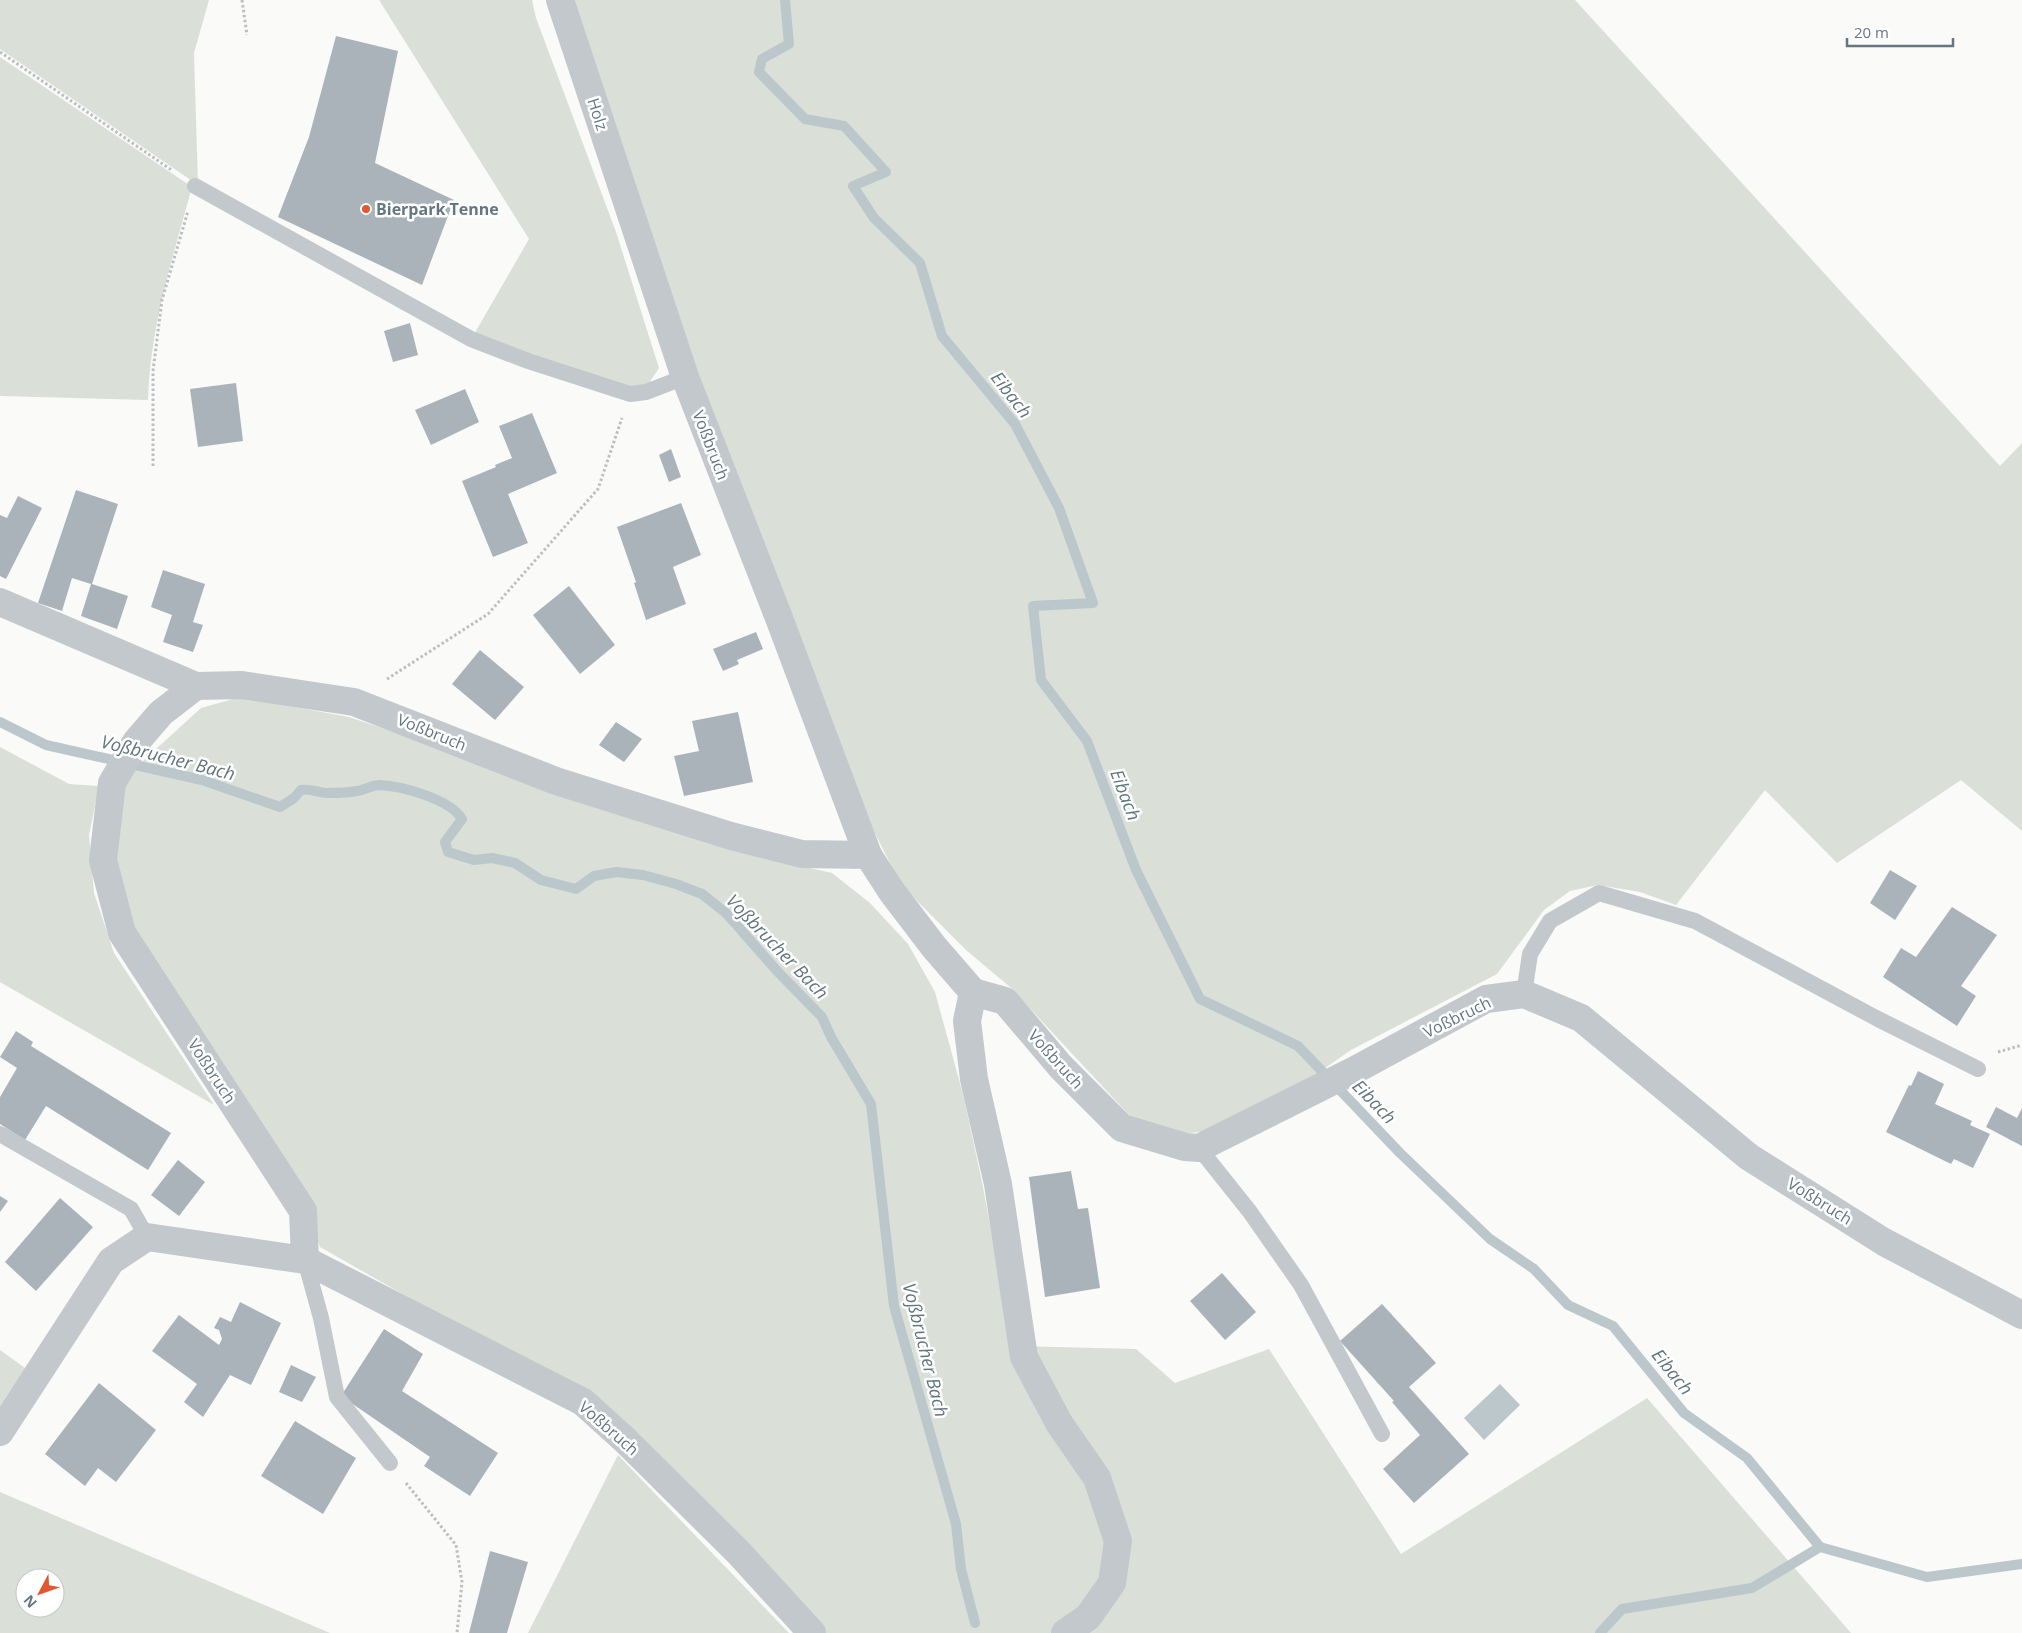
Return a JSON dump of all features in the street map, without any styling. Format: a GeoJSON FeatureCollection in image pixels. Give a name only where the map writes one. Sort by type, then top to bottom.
{"type":"FeatureCollection","features":[{"type":"Feature","properties":{"kind":"street","name":"Holz"},"geometry":{"type":"LineString","coordinates":[[560,0],[636,229]]}},
{"type":"Feature","properties":{"kind":"street","name":"Voßbruch"},"geometry":{"type":"LineString","coordinates":[[636,229],[685,377],[779,618],[868,855],[892,892],[934,947],[973,992],[1005,1001],[1061,1067],[1122,1128],[1185,1147],[1199,1148],[1355,1070],[1486,999],[1524,994],[1581,1018],[1749,1157],[1884,1242],[2021,1315]]}},
{"type":"Feature","properties":{"kind":"street","name":"Voßbruch"},"geometry":{"type":"LineString","coordinates":[[0,602],[196,686],[242,685],[354,702],[556,781],[730,836],[802,854],[868,855]]}},
{"type":"Feature","properties":{"kind":"street","name":"Voßbruch"},"geometry":{"type":"LineString","coordinates":[[196,686],[161,713],[136,742],[112,783],[103,860],[122,933],[303,1211],[305,1260]]}},
{"type":"Feature","properties":{"kind":"street"},"geometry":{"type":"LineString","coordinates":[[973,992],[967,1020],[974,1079],[998,1184],[1024,1356],[1059,1422],[1097,1478],[1118,1541],[1112,1583],[1088,1617],[1065,1633]]}},
{"type":"Feature","properties":{"kind":"street","name":"Voßbruch"},"geometry":{"type":"LineString","coordinates":[[147,1237],[305,1260],[583,1402],[625,1440],[739,1553],[812,1633]]}},
{"type":"Feature","properties":{"kind":"street"},"geometry":{"type":"LineString","coordinates":[[0,1432],[111,1261],[147,1237]]}},
{"type":"Feature","properties":{"kind":"lane"},"geometry":{"type":"LineString","coordinates":[[194,186],[471,339],[528,361],[630,394],[646,392],[685,377]]}},
{"type":"Feature","properties":{"kind":"lane"},"geometry":{"type":"LineString","coordinates":[[1524,994],[1530,954],[1550,921],[1600,893],[1695,921],[1878,1019],[1978,1069]]}},
{"type":"Feature","properties":{"kind":"lane"},"geometry":{"type":"LineString","coordinates":[[0,1134],[131,1209],[147,1237]]}},
{"type":"Feature","properties":{"kind":"lane"},"geometry":{"type":"LineString","coordinates":[[1199,1148],[1250,1212],[1301,1285],[1382,1434]]}},
{"type":"Feature","properties":{"kind":"lane"},"geometry":{"type":"LineString","coordinates":[[305,1260],[321,1318],[338,1397],[390,1463]]}},
{"type":"Feature","properties":{"kind":"path"},"geometry":{"type":"LineString","coordinates":[[242,0],[247,35]]}},
{"type":"Feature","properties":{"kind":"path"},"geometry":{"type":"LineString","coordinates":[[0,52],[194,186],[162,300],[153,371],[153,466]]}},
{"type":"Feature","properties":{"kind":"path"},"geometry":{"type":"LineString","coordinates":[[354,702],[488,614],[598,489],[630,394]]}},
{"type":"Feature","properties":{"kind":"path"},"geometry":{"type":"LineString","coordinates":[[390,1463],[456,1545],[462,1582],[456,1633]]}},
{"type":"Feature","properties":{"kind":"shaded area"},"geometry":{"type":"Polygon","coordinates":[[[0,0],[209,0],[194,53],[198,185],[0,49],[0,0]]]}},
{"type":"Feature","properties":{"kind":"shaded area"},"geometry":{"type":"Polygon","coordinates":[[[379,0],[532,0],[536,18],[616,232],[659,368],[647,386],[632,389],[473,336],[529,239],[379,0]]]}},
{"type":"Feature","properties":{"kind":"shaded area"},"geometry":{"type":"Polygon","coordinates":[[[567,0],[1575,0],[2000,466],[2022,443],[2022,831],[1961,780],[1837,863],[1765,790],[1676,905],[1640,892],[1598,885],[1570,891],[1544,910],[1497,974],[1351,1050],[1253,1118],[1224,1130],[1178,1134],[1130,1116],[1010,987],[966,950],[902,886],[869,822],[693,371],[567,0]]]}},
{"type":"Feature","properties":{"kind":"shaded area"},"geometry":{"type":"Polygon","coordinates":[[[0,57],[192,187],[170,266],[158,319],[153,345],[148,400],[0,396],[0,57]]]}},
{"type":"Feature","properties":{"kind":"shaded area"},"geometry":{"type":"Polygon","coordinates":[[[240,697],[349,717],[792,864],[832,873],[870,903],[908,944],[935,992],[964,1098],[983,1187],[1012,1346],[1136,1349],[1175,1383],[1269,1349],[1401,1554],[1647,1398],[1851,1633],[819,1633],[587,1399],[320,1247],[308,1211],[129,933],[110,863],[116,796],[132,771],[201,708],[240,697]]]}},
{"type":"Feature","properties":{"kind":"shaded area"},"geometry":{"type":"Polygon","coordinates":[[[0,747],[69,784],[99,786],[89,835],[94,893],[114,953],[214,1105],[0,982],[0,747]]]}},
{"type":"Feature","properties":{"kind":"shaded area"},"geometry":{"type":"Polygon","coordinates":[[[0,1350],[25,1368],[0,1406],[0,1350]]]}},
{"type":"Feature","properties":{"kind":"shaded area"},"geometry":{"type":"Polygon","coordinates":[[[1500,1384],[1520,1405],[1484,1440],[1464,1418],[1500,1384]]]}},
{"type":"Feature","properties":{"kind":"shaded area"},"geometry":{"type":"Polygon","coordinates":[[[618,1455],[789,1633],[528,1633],[618,1455]]]}},
{"type":"Feature","properties":{"kind":"shaded area"},"geometry":{"type":"Polygon","coordinates":[[[0,1492],[330,1633],[0,1633],[0,1492]]]}},
{"type":"Feature","properties":{"kind":"building","name":"Bierpark Tenne"},"geometry":{"type":"Polygon","coordinates":[[[336,36],[398,51],[375,163],[454,200],[422,285],[278,217],[309,137],[336,36]]]}},
{"type":"Feature","properties":{"kind":"building"},"geometry":{"type":"Polygon","coordinates":[[[410,323],[418,355],[393,362],[384,331],[410,323]]]}},
{"type":"Feature","properties":{"kind":"building"},"geometry":{"type":"Polygon","coordinates":[[[236,383],[243,441],[198,447],[190,389],[236,383]]]}},
{"type":"Feature","properties":{"kind":"building"},"geometry":{"type":"Polygon","coordinates":[[[465,389],[479,422],[431,445],[415,410],[465,389]]]}},
{"type":"Feature","properties":{"kind":"building"},"geometry":{"type":"Polygon","coordinates":[[[532,413],[557,473],[508,494],[528,543],[493,557],[462,481],[512,458],[499,426],[532,413]]]}},
{"type":"Feature","properties":{"kind":"building"},"geometry":{"type":"Polygon","coordinates":[[[671,449],[681,477],[669,482],[659,455],[671,449]]]}},
{"type":"Feature","properties":{"kind":"building"},"geometry":{"type":"Polygon","coordinates":[[[76,490],[118,504],[92,584],[128,596],[117,629],[81,616],[91,584],[72,578],[62,611],[38,603],[76,490]]]}},
{"type":"Feature","properties":{"kind":"building"},"geometry":{"type":"Polygon","coordinates":[[[18,496],[42,508],[6,579],[0,576],[0,515],[7,518],[18,496]]]}},
{"type":"Feature","properties":{"kind":"building"},"geometry":{"type":"Polygon","coordinates":[[[681,503],[701,555],[673,567],[686,604],[646,620],[634,583],[636,582],[617,527],[681,503]]]}},
{"type":"Feature","properties":{"kind":"building"},"geometry":{"type":"Polygon","coordinates":[[[163,570],[205,584],[193,622],[203,625],[193,652],[163,642],[172,615],[151,607],[163,570]]]}},
{"type":"Feature","properties":{"kind":"building"},"geometry":{"type":"Polygon","coordinates":[[[569,586],[615,645],[580,674],[533,615],[569,586]]]}},
{"type":"Feature","properties":{"kind":"building"},"geometry":{"type":"Polygon","coordinates":[[[756,632],[763,649],[737,660],[739,664],[723,671],[713,649],[756,632]]]}},
{"type":"Feature","properties":{"kind":"building"},"geometry":{"type":"Polygon","coordinates":[[[480,650],[524,687],[495,720],[452,684],[480,650]]]}},
{"type":"Feature","properties":{"kind":"building"},"geometry":{"type":"Polygon","coordinates":[[[738,712],[753,782],[684,796],[674,756],[699,751],[692,721],[738,712]]]}},
{"type":"Feature","properties":{"kind":"building"},"geometry":{"type":"Polygon","coordinates":[[[616,722],[642,739],[624,762],[599,745],[616,722]]]}},
{"type":"Feature","properties":{"kind":"building"},"geometry":{"type":"Polygon","coordinates":[[[1890,870],[1917,886],[1895,920],[1870,903],[1890,870]]]}},
{"type":"Feature","properties":{"kind":"building"},"geometry":{"type":"Polygon","coordinates":[[[1952,907],[1997,935],[1961,986],[1976,996],[1957,1026],[1883,977],[1901,948],[1916,957],[1952,907]]]}},
{"type":"Feature","properties":{"kind":"building"},"geometry":{"type":"Polygon","coordinates":[[[16,1031],[33,1042],[31,1046],[171,1133],[148,1170],[46,1106],[25,1140],[0,1124],[0,1097],[17,1068],[0,1057],[16,1031]]]}},
{"type":"Feature","properties":{"kind":"building"},"geometry":{"type":"Polygon","coordinates":[[[1918,1071],[1944,1084],[1935,1104],[1972,1121],[1970,1125],[1990,1134],[1973,1168],[1954,1159],[1951,1164],[1886,1132],[1918,1071]]]}},
{"type":"Feature","properties":{"kind":"building"},"geometry":{"type":"Polygon","coordinates":[[[1996,1107],[2017,1118],[2022,1108],[2022,1146],[1986,1127],[1996,1107]]]}},
{"type":"Feature","properties":{"kind":"building"},"geometry":{"type":"Polygon","coordinates":[[[178,1160],[205,1182],[179,1216],[151,1195],[178,1160]]]}},
{"type":"Feature","properties":{"kind":"building"},"geometry":{"type":"Polygon","coordinates":[[[1071,1171],[1078,1209],[1088,1208],[1100,1288],[1045,1297],[1029,1177],[1071,1171]]]}},
{"type":"Feature","properties":{"kind":"building"},"geometry":{"type":"Polygon","coordinates":[[[0,1196],[8,1201],[0,1212],[0,1196]]]}},
{"type":"Feature","properties":{"kind":"building"},"geometry":{"type":"Polygon","coordinates":[[[60,1198],[93,1227],[36,1291],[5,1262],[60,1198]]]}},
{"type":"Feature","properties":{"kind":"building"},"geometry":{"type":"Polygon","coordinates":[[[1222,1273],[1256,1312],[1225,1340],[1190,1301],[1222,1273]]]}},
{"type":"Feature","properties":{"kind":"building"},"geometry":{"type":"Polygon","coordinates":[[[240,1302],[281,1323],[251,1385],[230,1375],[203,1417],[184,1402],[197,1384],[152,1351],[179,1315],[219,1345],[222,1339],[219,1330],[214,1328],[220,1317],[231,1322],[240,1302]]]}},
{"type":"Feature","properties":{"kind":"building"},"geometry":{"type":"Polygon","coordinates":[[[1382,1304],[1436,1363],[1409,1387],[1469,1454],[1414,1503],[1383,1469],[1420,1435],[1392,1402],[1394,1401],[1340,1341],[1382,1304]]]}},
{"type":"Feature","properties":{"kind":"building"},"geometry":{"type":"Polygon","coordinates":[[[384,1329],[423,1354],[402,1391],[498,1453],[470,1496],[424,1466],[430,1457],[341,1396],[384,1329]]]}},
{"type":"Feature","properties":{"kind":"building"},"geometry":{"type":"Polygon","coordinates":[[[291,1365],[316,1377],[302,1402],[279,1392],[291,1365]]]}},
{"type":"Feature","properties":{"kind":"building"},"geometry":{"type":"Polygon","coordinates":[[[99,1383],[156,1430],[116,1482],[98,1468],[85,1486],[45,1454],[99,1383]]]}},
{"type":"Feature","properties":{"kind":"building"},"geometry":{"type":"Polygon","coordinates":[[[295,1421],[356,1458],[323,1514],[261,1476],[295,1421]]]}},
{"type":"Feature","properties":{"kind":"building"},"geometry":{"type":"Polygon","coordinates":[[[490,1551],[528,1562],[507,1633],[469,1633],[490,1551]]]}},
{"type":"Feature","properties":{"kind":"waterway","name":"Eibach"},"geometry":{"type":"LineString","coordinates":[[785,0],[789,44],[762,59],[759,72],[805,119],[844,126],[886,172],[853,186],[874,218],[920,263],[942,336],[1015,424],[1059,508],[1093,603],[1033,606],[1041,680],[1087,741],[1136,870],[1200,999],[1298,1046],[1400,1153],[1490,1239],[1534,1269],[1568,1305],[1613,1326],[1684,1413],[1747,1458],[1820,1547]]}},
{"type":"Feature","properties":{"kind":"waterway","name":"Voßbrucher Bach"},"geometry":{"type":"LineString","coordinates":[[0,722],[46,745],[202,780],[280,807],[294,798],[301,790],[323,793],[346,793],[379,785],[412,791],[447,805],[462,819],[445,842],[448,852],[474,860],[492,858],[515,863],[541,880],[576,889],[594,876],[616,872],[643,875],[676,884],[702,894],[726,913],[778,972],[822,1017],[831,1037],[871,1104],[894,1306],[956,1524],[961,1569],[975,1623]]}},
{"type":"Feature","properties":{"kind":"waterway","name":"Voßbrucher Bach"},"geometry":{"type":"LineString","coordinates":[[1600,1633],[1622,1609],[1752,1588],[1820,1547],[1927,1577],[2022,1564]]}},
{"type":"Feature","properties":{"kind":"place","name":"Bierpark Tenne"},"geometry":{"type":"Point","coordinates":[366,209]}}]}
